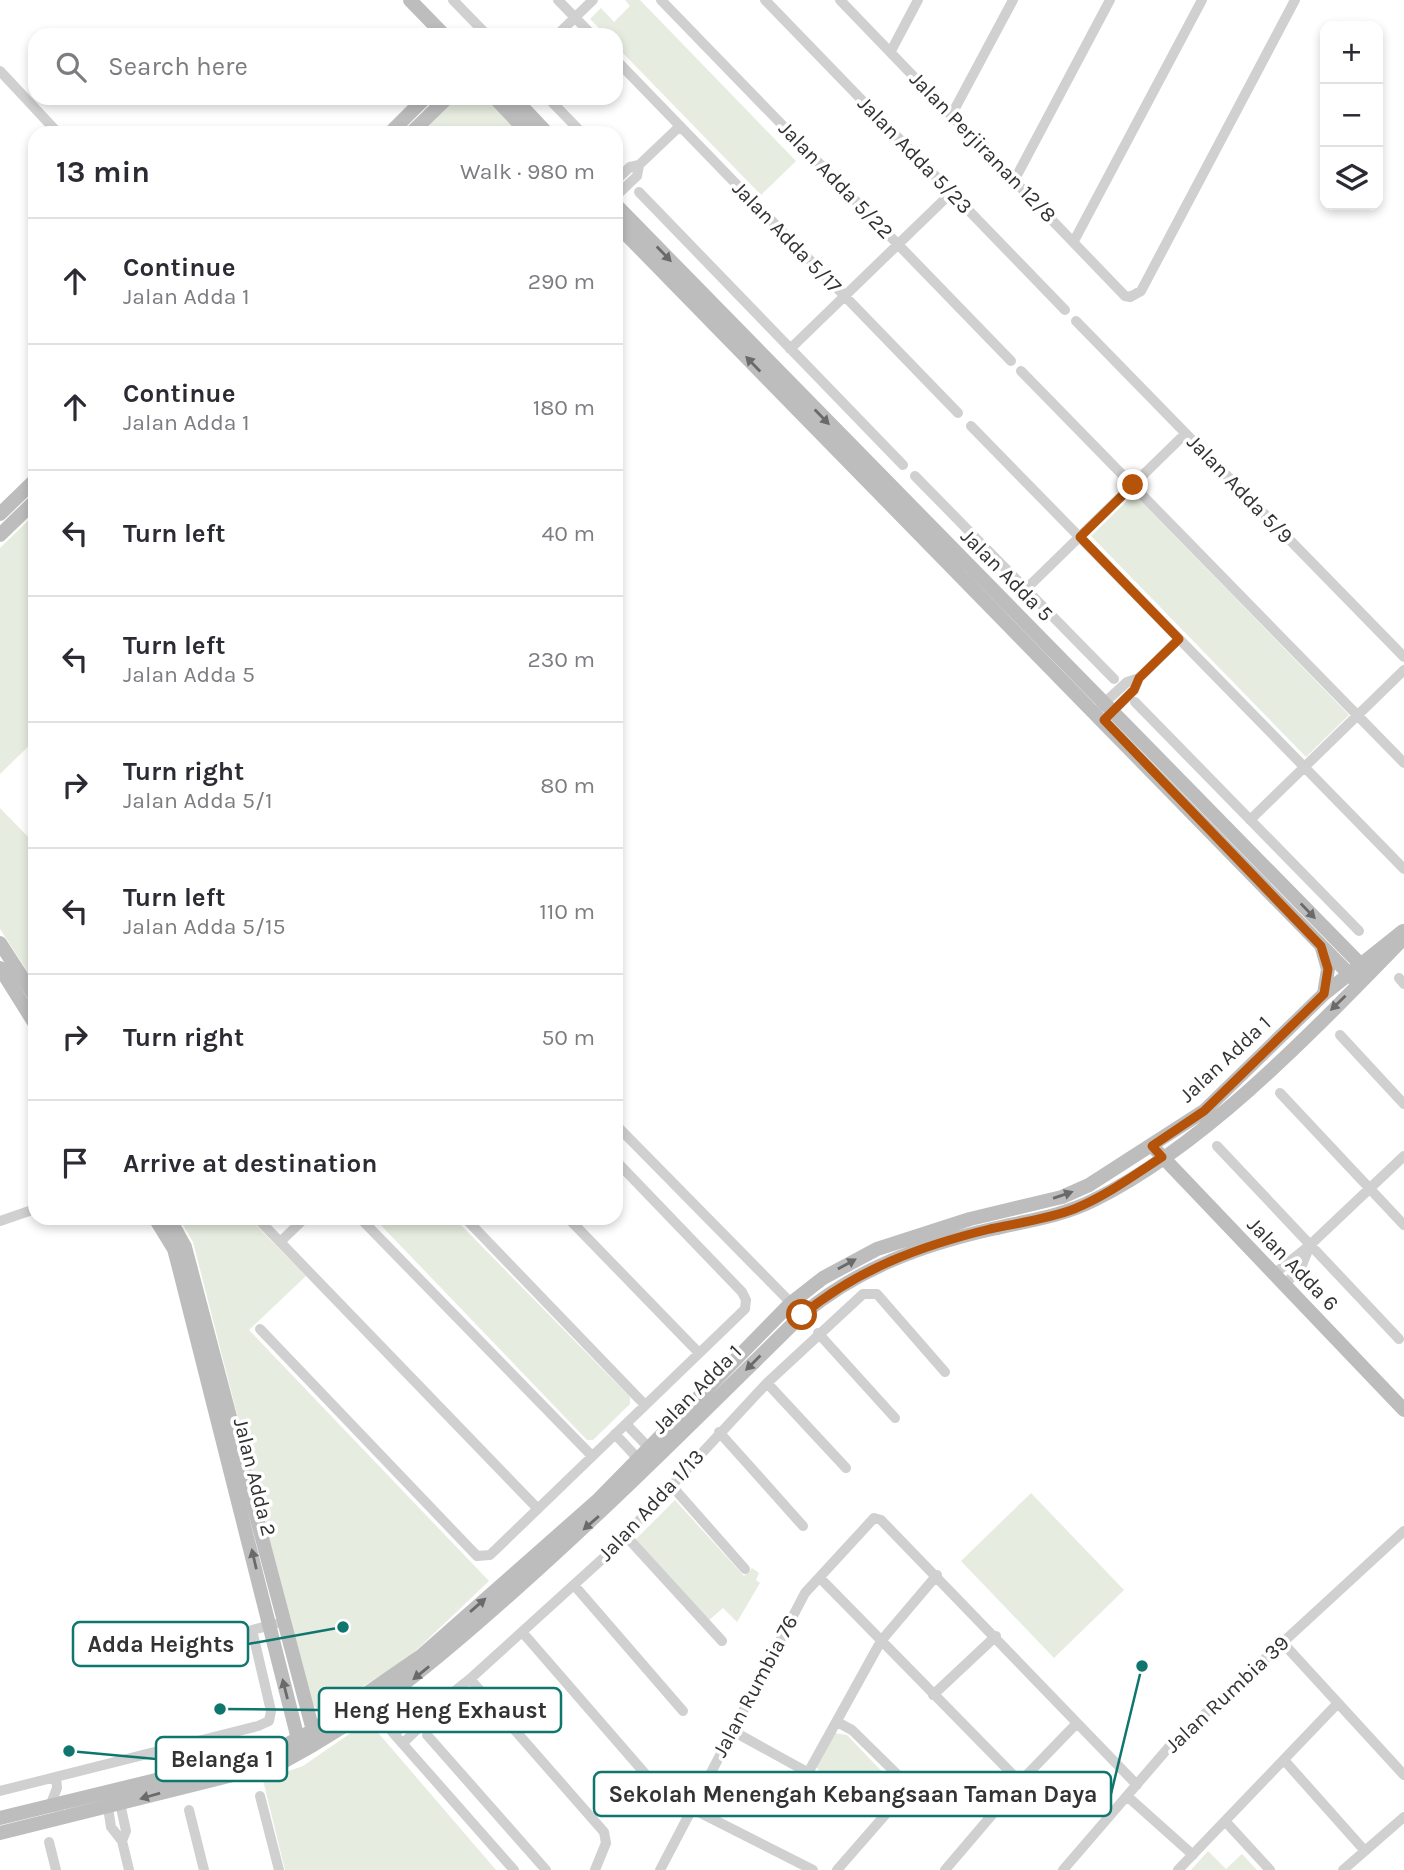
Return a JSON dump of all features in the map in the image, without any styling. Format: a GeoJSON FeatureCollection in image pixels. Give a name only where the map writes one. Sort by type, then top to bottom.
{"type":"FeatureCollection","features":[{"type":"Feature","properties":{"kind":"street"},"geometry":{"type":"LineString","coordinates":[[410,0],[437,28]]}},
{"type":"Feature","properties":{"kind":"street"},"geometry":{"type":"LineString","coordinates":[[453,0],[480,28]]}},
{"type":"Feature","properties":{"kind":"street"},"geometry":{"type":"LineString","coordinates":[[558,0],[585,28]]}},
{"type":"Feature","properties":{"kind":"street"},"geometry":{"type":"LineString","coordinates":[[564,28],[593,0]]}},
{"type":"Feature","properties":{"kind":"street","name":"Jalan Adda 5/22"},"geometry":{"type":"LineString","coordinates":[[662,0],[1011,361]]}},
{"type":"Feature","properties":{"kind":"street","name":"Jalan Adda 5/23"},"geometry":{"type":"LineString","coordinates":[[765,0],[1065,310]]}},
{"type":"Feature","properties":{"kind":"street","name":"Jalan Perjiranan 12/8"},"geometry":{"type":"LineString","coordinates":[[840,0],[1015,178],[1125,296],[1134,296],[1140,291],[1295,0]]}},
{"type":"Feature","properties":{"kind":"street"},"geometry":{"type":"LineString","coordinates":[[891,51],[918,0]]}},
{"type":"Feature","properties":{"kind":"street"},"geometry":{"type":"LineString","coordinates":[[952,114],[1013,0]]}},
{"type":"Feature","properties":{"kind":"street"},"geometry":{"type":"LineString","coordinates":[[1015,178],[1110,0]]}},
{"type":"Feature","properties":{"kind":"street"},"geometry":{"type":"LineString","coordinates":[[1074,241],[1202,0]]}},
{"type":"Feature","properties":{"kind":"street","name":"Jalan Adda 5/17"},"geometry":{"type":"LineString","coordinates":[[623,67],[958,413]]}},
{"type":"Feature","properties":{"kind":"street"},"geometry":{"type":"LineString","coordinates":[[0,71],[28,101]]}},
{"type":"Feature","properties":{"kind":"street"},"geometry":{"type":"LineString","coordinates":[[32,105],[51,126]]}},
{"type":"Feature","properties":{"kind":"street"},"geometry":{"type":"LineString","coordinates":[[397,126],[418,105]]}},
{"type":"Feature","properties":{"kind":"street"},"geometry":{"type":"LineString","coordinates":[[418,126],[440,105]]}},
{"type":"Feature","properties":{"kind":"street"},"geometry":{"type":"LineString","coordinates":[[502,105],[521,126]]}},
{"type":"Feature","properties":{"kind":"street"},"geometry":{"type":"LineString","coordinates":[[521,105],[540,126]]}},
{"type":"Feature","properties":{"kind":"street"},"geometry":{"type":"LineString","coordinates":[[555,105],[575,126]]}},
{"type":"Feature","properties":{"kind":"street"},"geometry":{"type":"LineString","coordinates":[[623,189],[637,176],[639,166],[680,126]]}},
{"type":"Feature","properties":{"kind":"street"},"geometry":{"type":"LineString","coordinates":[[623,174],[630,167],[639,166]]}},
{"type":"Feature","properties":{"kind":"street"},"geometry":{"type":"LineString","coordinates":[[639,192],[903,465]]}},
{"type":"Feature","properties":{"kind":"street"},"geometry":{"type":"LineString","coordinates":[[790,349],[951,192]]}},
{"type":"Feature","properties":{"kind":"street","name":"Jalan Adda 5"},"geometry":{"type":"LineString","coordinates":[[623,212],[849,453]]}},
{"type":"Feature","properties":{"kind":"street","name":"Jalan Adda 5"},"geometry":{"type":"LineString","coordinates":[[623,231],[1335,939],[1359,974]]}},
{"type":"Feature","properties":{"kind":"street","name":"Jalan Adda 5/9"},"geometry":{"type":"LineString","coordinates":[[1076,321],[1404,657]]}},
{"type":"Feature","properties":{"kind":"street"},"geometry":{"type":"LineString","coordinates":[[1021,371],[1404,763]]}},
{"type":"Feature","properties":{"kind":"street"},"geometry":{"type":"LineString","coordinates":[[971,426],[1404,869]]}},
{"type":"Feature","properties":{"kind":"street"},"geometry":{"type":"LineString","coordinates":[[1026,589],[1185,434]]}},
{"type":"Feature","properties":{"kind":"street"},"geometry":{"type":"LineString","coordinates":[[915,476],[1114,679]]}},
{"type":"Feature","properties":{"kind":"street"},"geometry":{"type":"LineString","coordinates":[[0,514],[28,487]]}},
{"type":"Feature","properties":{"kind":"street"},"geometry":{"type":"LineString","coordinates":[[0,535],[28,507]]}},
{"type":"Feature","properties":{"kind":"street"},"geometry":{"type":"LineString","coordinates":[[1104,712],[1127,682],[1139,678],[1179,639]]}},
{"type":"Feature","properties":{"kind":"street"},"geometry":{"type":"LineString","coordinates":[[1250,820],[1404,670]]}},
{"type":"Feature","properties":{"kind":"street"},"geometry":{"type":"LineString","coordinates":[[1135,702],[1359,931]]}},
{"type":"Feature","properties":{"kind":"street","name":"Jalan Adda 5"},"geometry":{"type":"LineString","coordinates":[[1104,712],[1321,946],[1359,974]]}},
{"type":"Feature","properties":{"kind":"street","name":"Jalan Adda 1"},"geometry":{"type":"LineString","coordinates":[[648,1458],[790,1303],[823,1279],[877,1249],[970,1219],[1062,1196],[1157,1152],[1214,1121],[1359,974],[1384,944],[1404,930]]}},
{"type":"Feature","properties":{"kind":"street","name":"Jalan Adda 1"},"geometry":{"type":"LineString","coordinates":[[0,1833],[113,1799],[281,1763],[300,1745],[369,1701],[648,1458],[832,1290],[881,1263],[972,1234],[1071,1210],[1096,1199],[1204,1111],[1324,994],[1359,974],[1404,938]]}},
{"type":"Feature","properties":{"kind":"street"},"geometry":{"type":"LineString","coordinates":[[1335,939],[1367,948],[1384,944]]}},
{"type":"Feature","properties":{"kind":"street"},"geometry":{"type":"LineString","coordinates":[[0,943],[28,987]]}},
{"type":"Feature","properties":{"kind":"street"},"geometry":{"type":"LineString","coordinates":[[1321,946],[1328,969],[1324,994]]}},
{"type":"Feature","properties":{"kind":"street"},"geometry":{"type":"LineString","coordinates":[[0,968],[28,1013]]}},
{"type":"Feature","properties":{"kind":"street"},"geometry":{"type":"LineString","coordinates":[[1340,1035],[1404,1104]]}},
{"type":"Feature","properties":{"kind":"street"},"geometry":{"type":"LineString","coordinates":[[1280,1093],[1404,1225]]}},
{"type":"Feature","properties":{"kind":"street"},"geometry":{"type":"LineString","coordinates":[[623,1132],[802,1315]]}},
{"type":"Feature","properties":{"kind":"street"},"geometry":{"type":"LineString","coordinates":[[1217,1146],[1399,1339]]}},
{"type":"Feature","properties":{"kind":"street","name":"Jalan Adda 6"},"geometry":{"type":"LineString","coordinates":[[1157,1152],[1404,1410]]}},
{"type":"Feature","properties":{"kind":"street"},"geometry":{"type":"LineString","coordinates":[[1274,1274],[1310,1245],[1404,1156]]}},
{"type":"Feature","properties":{"kind":"street"},"geometry":{"type":"LineString","coordinates":[[260,1329],[477,1556],[483,1558],[490,1555],[745,1309],[746,1300],[742,1292],[623,1168]]}},
{"type":"Feature","properties":{"kind":"street"},"geometry":{"type":"LineString","coordinates":[[0,1221],[28,1211]]}},
{"type":"Feature","properties":{"kind":"street","name":"Jalan Adda 2"},"geometry":{"type":"LineString","coordinates":[[159,1225],[174,1249],[191,1294],[277,1623],[314,1737]]}},
{"type":"Feature","properties":{"kind":"street","name":"Jalan Adda 2"},"geometry":{"type":"LineString","coordinates":[[173,1225],[185,1247],[191,1294]]}},
{"type":"Feature","properties":{"kind":"street"},"geometry":{"type":"LineString","coordinates":[[264,1225],[538,1509]]}},
{"type":"Feature","properties":{"kind":"street"},"geometry":{"type":"LineString","coordinates":[[281,1242],[298,1225]]}},
{"type":"Feature","properties":{"kind":"street"},"geometry":{"type":"LineString","coordinates":[[367,1225],[592,1457]]}},
{"type":"Feature","properties":{"kind":"street"},"geometry":{"type":"LineString","coordinates":[[471,1225],[645,1405]]}},
{"type":"Feature","properties":{"kind":"street"},"geometry":{"type":"LineString","coordinates":[[575,1225],[699,1353]]}},
{"type":"Feature","properties":{"kind":"street"},"geometry":{"type":"LineString","coordinates":[[1284,1285],[1301,1268],[1310,1245]]}},
{"type":"Feature","properties":{"kind":"street","name":"Jalan Adda 1/13"},"geometry":{"type":"LineString","coordinates":[[427,1713],[523,1633],[574,1585],[625,1535],[767,1382],[818,1333],[869,1292],[877,1294],[945,1372]]}},
{"type":"Feature","properties":{"kind":"street"},"geometry":{"type":"LineString","coordinates":[[818,1333],[895,1418]]}},
{"type":"Feature","properties":{"kind":"street"},"geometry":{"type":"LineString","coordinates":[[767,1382],[846,1468]]}},
{"type":"Feature","properties":{"kind":"street"},"geometry":{"type":"LineString","coordinates":[[626,1424],[648,1458]]}},
{"type":"Feature","properties":{"kind":"street"},"geometry":{"type":"LineString","coordinates":[[719,1432],[803,1526]]}},
{"type":"Feature","properties":{"kind":"street"},"geometry":{"type":"LineString","coordinates":[[615,1434],[648,1458]]}},
{"type":"Feature","properties":{"kind":"street"},"geometry":{"type":"LineString","coordinates":[[671,1485],[745,1569]]}},
{"type":"Feature","properties":{"kind":"street","name":"Jalan Rumbia 76"},"geometry":{"type":"LineString","coordinates":[[660,1870],[731,1730],[805,1594],[874,1518],[881,1520],[937,1575]]}},
{"type":"Feature","properties":{"kind":"street","name":"Jalan Rumbia 39"},"geometry":{"type":"LineString","coordinates":[[1063,1870],[1169,1747],[1404,1531]]}},
{"type":"Feature","properties":{"kind":"street"},"geometry":{"type":"LineString","coordinates":[[625,1535],[722,1642]]}},
{"type":"Feature","properties":{"kind":"street"},"geometry":{"type":"LineString","coordinates":[[809,1771],[881,1641],[937,1575],[1137,1785]]}},
{"type":"Feature","properties":{"kind":"street"},"geometry":{"type":"LineString","coordinates":[[821,1578],[1020,1782]]}},
{"type":"Feature","properties":{"kind":"street"},"geometry":{"type":"LineString","coordinates":[[574,1585],[683,1711]]}},
{"type":"Feature","properties":{"kind":"street"},"geometry":{"type":"LineString","coordinates":[[0,1791],[269,1721],[271,1711],[252,1630],[277,1623]]}},
{"type":"Feature","properties":{"kind":"street","name":"Jalan Adda 2"},"geometry":{"type":"LineString","coordinates":[[277,1623],[300,1745]]}},
{"type":"Feature","properties":{"kind":"street"},"geometry":{"type":"LineString","coordinates":[[523,1633],[648,1777]]}},
{"type":"Feature","properties":{"kind":"street"},"geometry":{"type":"LineString","coordinates":[[933,1695],[996,1636]]}},
{"type":"Feature","properties":{"kind":"street"},"geometry":{"type":"LineString","coordinates":[[1282,1642],[1404,1774]]}},
{"type":"Feature","properties":{"kind":"street"},"geometry":{"type":"LineString","coordinates":[[470,1679],[604,1832],[606,1843],[595,1870]]}},
{"type":"Feature","properties":{"kind":"street"},"geometry":{"type":"LineString","coordinates":[[369,1701],[394,1734],[514,1870]]}},
{"type":"Feature","properties":{"kind":"street"},"geometry":{"type":"LineString","coordinates":[[1178,1870],[1338,1703]]}},
{"type":"Feature","properties":{"kind":"street"},"geometry":{"type":"LineString","coordinates":[[394,1734],[413,1717],[427,1713],[426,1721],[403,1743]]}},
{"type":"Feature","properties":{"kind":"street"},"geometry":{"type":"LineString","coordinates":[[837,1722],[852,1730],[903,1780],[899,1798],[837,1870]]}},
{"type":"Feature","properties":{"kind":"street"},"geometry":{"type":"LineString","coordinates":[[945,1870],[1020,1782],[1077,1723]]}},
{"type":"Feature","properties":{"kind":"street"},"geometry":{"type":"LineString","coordinates":[[731,1730],[885,1815]]}},
{"type":"Feature","properties":{"kind":"street"},"geometry":{"type":"LineString","coordinates":[[426,1735],[546,1870]]}},
{"type":"Feature","properties":{"kind":"street"},"geometry":{"type":"LineString","coordinates":[[1284,1760],[1365,1851]]}},
{"type":"Feature","properties":{"kind":"street"},"geometry":{"type":"LineString","coordinates":[[50,1806],[57,1788],[56,1777]]}},
{"type":"Feature","properties":{"kind":"street"},"geometry":{"type":"LineString","coordinates":[[260,1796],[279,1870]]}},
{"type":"Feature","properties":{"kind":"street"},"geometry":{"type":"LineString","coordinates":[[1127,1796],[1193,1855]]}},
{"type":"Feature","properties":{"kind":"street"},"geometry":{"type":"LineString","coordinates":[[671,1798],[694,1807],[813,1870]]}},
{"type":"Feature","properties":{"kind":"street"},"geometry":{"type":"LineString","coordinates":[[113,1799],[126,1831],[122,1841],[129,1870]]}},
{"type":"Feature","properties":{"kind":"street","name":"Jalan Adda 1"},"geometry":{"type":"LineString","coordinates":[[0,1818],[50,1806],[113,1799]]}},
{"type":"Feature","properties":{"kind":"street"},"geometry":{"type":"LineString","coordinates":[[189,1810],[204,1870]]}},
{"type":"Feature","properties":{"kind":"street"},"geometry":{"type":"LineString","coordinates":[[1343,1870],[1404,1817]]}},
{"type":"Feature","properties":{"kind":"street"},"geometry":{"type":"LineString","coordinates":[[1225,1821],[1270,1870]]}},
{"type":"Feature","properties":{"kind":"street"},"geometry":{"type":"LineString","coordinates":[[49,1842],[56,1870]]}},
{"type":"Feature","properties":{"kind":"shaded area"},"geometry":{"type":"Polygon","coordinates":[[[625,0],[640,0],[796,161],[761,195],[623,53],[623,28],[599,28],[590,19],[601,8],[614,22],[630,6],[625,0]]]}},
{"type":"Feature","properties":{"kind":"shaded area"},"geometry":{"type":"Polygon","coordinates":[[[447,105],[498,105],[517,126],[426,126],[447,105]]]}},
{"type":"Feature","properties":{"kind":"shaded area"},"geometry":{"type":"Polygon","coordinates":[[[1134,494],[1349,715],[1306,757],[1091,536],[1134,494]]]}},
{"type":"Feature","properties":{"kind":"shaded area"},"geometry":{"type":"Polygon","coordinates":[[[28,521],[28,747],[0,774],[0,548],[28,521]]]}},
{"type":"Feature","properties":{"kind":"shaded area"},"geometry":{"type":"Polygon","coordinates":[[[0,808],[28,837],[28,972],[0,929],[0,808]]]}},
{"type":"Feature","properties":{"kind":"shaded area"},"geometry":{"type":"Polygon","coordinates":[[[183,1225],[256,1225],[306,1276],[249,1330],[489,1581],[406,1660],[337,1702],[329,1712],[320,1714],[310,1700],[193,1242],[183,1225]]]}},
{"type":"Feature","properties":{"kind":"shaded area"},"geometry":{"type":"Polygon","coordinates":[[[381,1225],[461,1225],[630,1397],[630,1404],[593,1440],[587,1440],[381,1225]]]}},
{"type":"Feature","properties":{"kind":"shaded area"},"geometry":{"type":"Polygon","coordinates":[[[1031,1493],[1124,1590],[1054,1658],[961,1561],[1031,1493]]]}},
{"type":"Feature","properties":{"kind":"shaded area"},"geometry":{"type":"Polygon","coordinates":[[[675,1500],[744,1576],[752,1568],[759,1573],[756,1580],[760,1583],[737,1622],[723,1608],[707,1622],[634,1541],[675,1500]]]}},
{"type":"Feature","properties":{"kind":"shaded area"},"geometry":{"type":"Polygon","coordinates":[[[358,1728],[374,1728],[496,1870],[285,1870],[263,1780],[303,1766],[358,1728]]]}},
{"type":"Feature","properties":{"kind":"shaded area"},"geometry":{"type":"Polygon","coordinates":[[[835,1733],[847,1735],[894,1784],[889,1798],[876,1803],[820,1772],[816,1766],[835,1733]]]}},
{"type":"Feature","properties":{"kind":"shaded area"},"geometry":{"type":"Polygon","coordinates":[[[1208,1851],[1226,1869],[1242,1854],[1257,1870],[1191,1870],[1208,1851]]]}},
{"type":"Feature","properties":{"kind":"place","name":"Adda Heights"},"geometry":{"type":"Point","coordinates":[343,1627]}},
{"type":"Feature","properties":{"kind":"place","name":"Sekolah Menengah Kebangsaan Taman Daya"},"geometry":{"type":"Point","coordinates":[1142,1666]}},
{"type":"Feature","properties":{"kind":"place","name":"Heng Heng Exhaust"},"geometry":{"type":"Point","coordinates":[220,1709]}},
{"type":"Feature","properties":{"kind":"place","name":"Belanga 1"},"geometry":{"type":"Point","coordinates":[69,1751]}},
{"type":"Feature","properties":{"kind":"route"},"geometry":{"type":"LineString","coordinates":[[802,1315],[832,1290],[881,1263],[972,1234],[1071,1210],[1096,1199],[1162,1157],[1152,1146],[1204,1111],[1324,994],[1328,969],[1321,946],[1104,720],[1134,690],[1139,678],[1179,639],[1080,537],[1133,485]]}}]}
